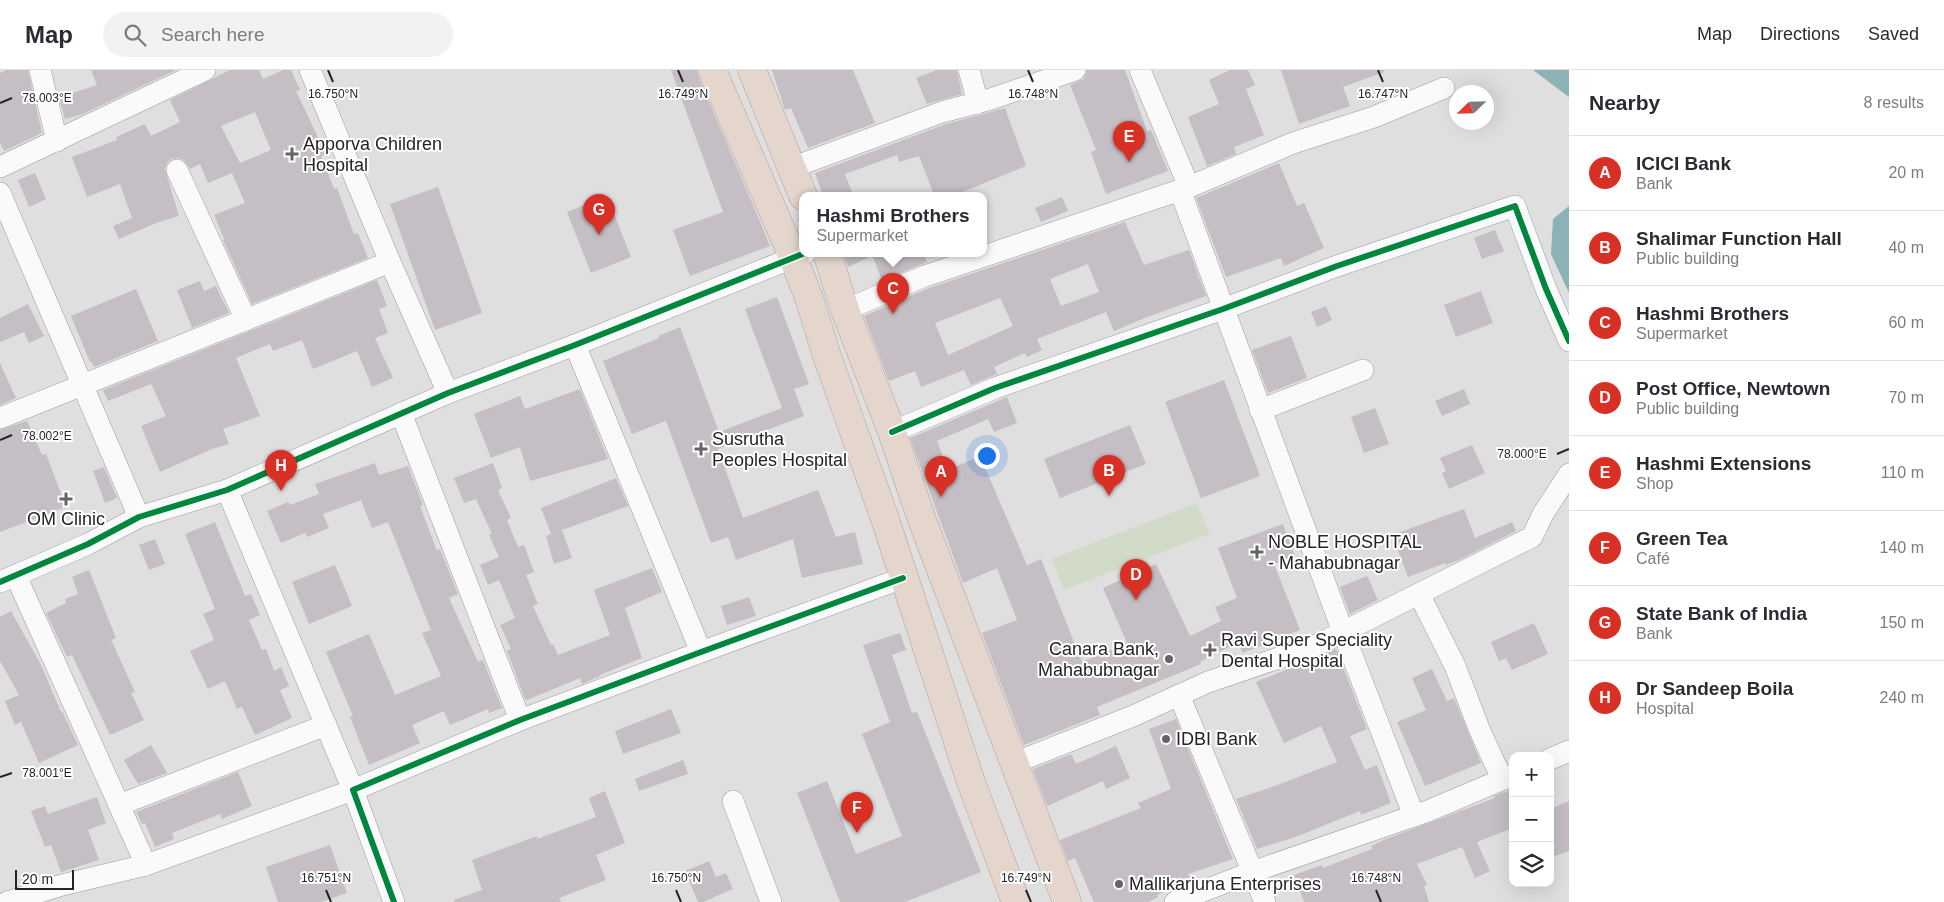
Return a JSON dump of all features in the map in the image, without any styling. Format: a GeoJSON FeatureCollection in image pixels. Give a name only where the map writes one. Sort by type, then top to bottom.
{"type":"FeatureCollection","features":[{"type":"Feature","properties":{"kind":"highway"},"geometry":{"type":"LineString","coordinates":[[712,70],[799,255]]}},
{"type":"Feature","properties":{"kind":"highway"},"geometry":{"type":"LineString","coordinates":[[752,70],[801,192]]}},
{"type":"Feature","properties":{"kind":"highway"},"geometry":{"type":"LineString","coordinates":[[800,257],[971,782],[1016,902]]}},
{"type":"Feature","properties":{"kind":"highway"},"geometry":{"type":"LineString","coordinates":[[828,257],[845,310],[892,432],[922,520],[1068,902]]}},
{"type":"Feature","properties":{"kind":"street"},"geometry":{"type":"LineString","coordinates":[[40,70],[57,141]]}},
{"type":"Feature","properties":{"kind":"street"},"geometry":{"type":"LineString","coordinates":[[0,167],[205,70]]}},
{"type":"Feature","properties":{"kind":"street"},"geometry":{"type":"LineString","coordinates":[[310,70],[390,262],[448,393]]}},
{"type":"Feature","properties":{"kind":"street"},"geometry":{"type":"LineString","coordinates":[[969,70],[978,103]]}},
{"type":"Feature","properties":{"kind":"street"},"geometry":{"type":"LineString","coordinates":[[791,168],[942,112],[978,103],[1075,70]]}},
{"type":"Feature","properties":{"kind":"street"},"geometry":{"type":"LineString","coordinates":[[1140,70],[1184,188],[1223,309],[1260,410],[1414,816]]}},
{"type":"Feature","properties":{"kind":"street"},"geometry":{"type":"LineString","coordinates":[[987,255],[1184,188],[1293,143],[1374,117],[1444,88]]}},
{"type":"Feature","properties":{"kind":"street"},"geometry":{"type":"LineString","coordinates":[[178,170],[246,320]]}},
{"type":"Feature","properties":{"kind":"street"},"geometry":{"type":"LineString","coordinates":[[0,193],[139,517]]}},
{"type":"Feature","properties":{"kind":"street"},"geometry":{"type":"LineString","coordinates":[[892,432],[995,388],[1223,309],[1337,266],[1514,206],[1546,289],[1569,341]]}},
{"type":"Feature","properties":{"kind":"street"},"geometry":{"type":"LineString","coordinates":[[146,865],[119,805],[8,579],[88,544],[139,517],[228,490],[448,393],[575,346],[799,255]]}},
{"type":"Feature","properties":{"kind":"street"},"geometry":{"type":"LineString","coordinates":[[845,310],[925,276],[981,257]]}},
{"type":"Feature","properties":{"kind":"street"},"geometry":{"type":"LineString","coordinates":[[0,418],[390,262]]}},
{"type":"Feature","properties":{"kind":"street"},"geometry":{"type":"LineString","coordinates":[[575,346],[701,652]]}},
{"type":"Feature","properties":{"kind":"street"},"geometry":{"type":"LineString","coordinates":[[1260,410],[1363,370]]}},
{"type":"Feature","properties":{"kind":"street"},"geometry":{"type":"LineString","coordinates":[[401,413],[520,720]]}},
{"type":"Feature","properties":{"kind":"street"},"geometry":{"type":"LineString","coordinates":[[1014,762],[1133,716],[1208,682],[1317,645],[1532,537],[1543,514],[1569,474]]}},
{"type":"Feature","properties":{"kind":"street"},"geometry":{"type":"LineString","coordinates":[[228,490],[353,790],[394,902]]}},
{"type":"Feature","properties":{"kind":"street"},"geometry":{"type":"LineString","coordinates":[[7,902],[62,885],[146,865],[353,790],[520,720],[903,578]]}},
{"type":"Feature","properties":{"kind":"street"},"geometry":{"type":"LineString","coordinates":[[1175,902],[1252,872],[1414,816],[1508,777],[1480,731],[1455,666],[1419,594]]}},
{"type":"Feature","properties":{"kind":"street"},"geometry":{"type":"LineString","coordinates":[[1179,695],[1265,902]]}},
{"type":"Feature","properties":{"kind":"street"},"geometry":{"type":"LineString","coordinates":[[119,805],[326,724]]}},
{"type":"Feature","properties":{"kind":"street"},"geometry":{"type":"LineString","coordinates":[[1554,757],[1569,751]]}},
{"type":"Feature","properties":{"kind":"street"},"geometry":{"type":"LineString","coordinates":[[733,801],[771,902]]}},
{"type":"Feature","properties":{"kind":"green space"},"geometry":{"type":"Polygon","coordinates":[[[1197,503],[1209,534],[1064,590],[1052,559],[1197,503]]]}},
{"type":"Feature","properties":{"kind":"water"},"geometry":{"type":"Polygon","coordinates":[[[1533,70],[1569,70],[1569,97],[1533,70]]]}},
{"type":"Feature","properties":{"kind":"water"},"geometry":{"type":"Polygon","coordinates":[[[1569,206],[1569,293],[1551,254],[1553,219],[1569,206]]]}},
{"type":"Feature","properties":{"kind":"building"},"geometry":{"type":"Polygon","coordinates":[[[7,70],[28,70],[42,133],[4,151],[0,143],[0,73],[7,70]]]}},
{"type":"Feature","properties":{"kind":"building"},"geometry":{"type":"Polygon","coordinates":[[[91,70],[176,70],[83,114],[65,119],[59,97],[97,85],[91,70]]]}},
{"type":"Feature","properties":{"kind":"building"},"geometry":{"type":"Polygon","coordinates":[[[230,70],[259,70],[263,79],[283,70],[291,70],[300,90],[296,91],[326,154],[321,156],[334,189],[337,188],[354,234],[358,233],[368,258],[252,304],[223,240],[214,215],[245,203],[232,173],[208,183],[200,164],[190,169],[184,160],[178,158],[171,159],[165,169],[179,216],[156,223],[119,239],[113,226],[132,218],[120,184],[87,197],[72,157],[117,140],[116,137],[145,124],[151,136],[180,122],[170,100],[230,70]],[[255,112],[221,126],[240,163],[271,150],[255,112]]]}},
{"type":"Feature","properties":{"kind":"building"},"geometry":{"type":"Polygon","coordinates":[[[671,70],[697,70],[770,246],[690,276],[673,230],[723,212],[671,70]]]}},
{"type":"Feature","properties":{"kind":"building"},"geometry":{"type":"Polygon","coordinates":[[[772,70],[853,70],[875,123],[808,148],[791,108],[785,110],[772,70]]]}},
{"type":"Feature","properties":{"kind":"building"},"geometry":{"type":"Polygon","coordinates":[[[937,70],[957,70],[962,94],[927,104],[916,78],[937,70]]]}},
{"type":"Feature","properties":{"kind":"building"},"geometry":{"type":"Polygon","coordinates":[[[1087,70],[1125,70],[1147,131],[1151,130],[1168,171],[1106,194],[1091,152],[1096,150],[1070,85],[1084,79],[1087,70]]]}},
{"type":"Feature","properties":{"kind":"building"},"geometry":{"type":"Polygon","coordinates":[[[1230,70],[1248,70],[1255,85],[1246,89],[1264,135],[1234,147],[1236,154],[1207,166],[1188,117],[1219,104],[1209,80],[1230,70]]]}},
{"type":"Feature","properties":{"kind":"building"},"geometry":{"type":"Polygon","coordinates":[[[1281,70],[1384,70],[1384,72],[1343,87],[1350,106],[1299,124],[1281,70]]]}},
{"type":"Feature","properties":{"kind":"building"},"geometry":{"type":"Polygon","coordinates":[[[1005,108],[1026,166],[962,192],[933,192],[919,156],[899,162],[897,155],[845,174],[852,192],[822,192],[815,173],[946,124],[1005,108]]]}},
{"type":"Feature","properties":{"kind":"building"},"geometry":{"type":"Polygon","coordinates":[[[1279,163],[1297,206],[1304,203],[1324,248],[1284,266],[1281,258],[1226,277],[1196,198],[1279,163]]]}},
{"type":"Feature","properties":{"kind":"building"},"geometry":{"type":"Polygon","coordinates":[[[35,173],[46,199],[29,207],[18,180],[35,173]]]}},
{"type":"Feature","properties":{"kind":"building"},"geometry":{"type":"Polygon","coordinates":[[[438,187],[482,313],[435,330],[390,204],[438,187]]]}},
{"type":"Feature","properties":{"kind":"building"},"geometry":{"type":"Polygon","coordinates":[[[607,196],[631,257],[591,273],[567,212],[607,196]]]}},
{"type":"Feature","properties":{"kind":"building"},"geometry":{"type":"Polygon","coordinates":[[[1062,197],[1068,211],[1041,222],[1035,208],[1062,197]]]}},
{"type":"Feature","properties":{"kind":"building"},"geometry":{"type":"Polygon","coordinates":[[[1125,222],[1144,265],[1189,250],[1206,296],[1114,331],[1106,312],[1037,339],[1042,350],[1027,357],[1025,353],[994,367],[997,374],[971,385],[964,370],[921,387],[915,371],[889,381],[864,316],[929,288],[1125,222]],[[1088,264],[1050,279],[1061,306],[1099,292],[1088,264]],[[1000,298],[935,323],[948,355],[1013,326],[1000,298]]]}},
{"type":"Feature","properties":{"kind":"building"},"geometry":{"type":"Polygon","coordinates":[[[1495,230],[1504,251],[1482,259],[1474,238],[1495,230]]]}},
{"type":"Feature","properties":{"kind":"building"},"geometry":{"type":"Polygon","coordinates":[[[844,257],[869,257],[848,267],[844,257]]]}},
{"type":"Feature","properties":{"kind":"building"},"geometry":{"type":"Polygon","coordinates":[[[873,257],[925,257],[927,262],[882,281],[873,257]]]}},
{"type":"Feature","properties":{"kind":"building"},"geometry":{"type":"Polygon","coordinates":[[[377,280],[387,306],[379,309],[388,333],[375,338],[393,378],[372,387],[357,351],[313,369],[302,340],[273,351],[270,344],[236,358],[260,416],[223,429],[229,444],[212,449],[160,472],[141,426],[166,416],[151,384],[108,401],[103,390],[377,280]]]}},
{"type":"Feature","properties":{"kind":"building"},"geometry":{"type":"Polygon","coordinates":[[[200,281],[204,291],[216,286],[229,313],[192,328],[177,290],[200,281]]]}},
{"type":"Feature","properties":{"kind":"building"},"geometry":{"type":"Polygon","coordinates":[[[136,289],[158,341],[94,367],[90,362],[71,316],[136,289]]]}},
{"type":"Feature","properties":{"kind":"building"},"geometry":{"type":"Polygon","coordinates":[[[1481,291],[1493,323],[1456,337],[1444,305],[1481,291]]]}},
{"type":"Feature","properties":{"kind":"building"},"geometry":{"type":"Polygon","coordinates":[[[777,297],[809,384],[794,389],[804,416],[718,449],[743,518],[818,490],[836,537],[855,532],[863,564],[802,578],[793,539],[736,560],[728,537],[711,543],[666,421],[632,434],[603,361],[659,338],[658,336],[680,327],[719,432],[782,408],[745,309],[777,297]]]}},
{"type":"Feature","properties":{"kind":"building"},"geometry":{"type":"Polygon","coordinates":[[[28,304],[44,336],[29,343],[24,332],[0,342],[0,318],[28,304]]]}},
{"type":"Feature","properties":{"kind":"building"},"geometry":{"type":"Polygon","coordinates":[[[1326,306],[1332,320],[1317,327],[1311,312],[1326,306]]]}},
{"type":"Feature","properties":{"kind":"building"},"geometry":{"type":"Polygon","coordinates":[[[1291,336],[1307,378],[1268,393],[1252,350],[1291,336]]]}},
{"type":"Feature","properties":{"kind":"building"},"geometry":{"type":"Polygon","coordinates":[[[0,363],[16,398],[0,405],[0,363]]]}},
{"type":"Feature","properties":{"kind":"building"},"geometry":{"type":"Polygon","coordinates":[[[1224,380],[1260,476],[1201,498],[1165,402],[1224,380]]]}},
{"type":"Feature","properties":{"kind":"building"},"geometry":{"type":"Polygon","coordinates":[[[580,389],[608,459],[530,481],[520,447],[491,458],[474,414],[520,396],[525,409],[580,389]]]}},
{"type":"Feature","properties":{"kind":"building"},"geometry":{"type":"Polygon","coordinates":[[[1464,389],[1470,404],[1442,416],[1435,401],[1464,389]]]}},
{"type":"Feature","properties":{"kind":"building"},"geometry":{"type":"Polygon","coordinates":[[[1007,397],[1017,423],[994,432],[988,419],[937,441],[948,470],[980,456],[1027,565],[1041,559],[1082,662],[1127,643],[1103,588],[1156,564],[1190,636],[1221,621],[1215,607],[1237,598],[1218,548],[1283,524],[1295,556],[1274,564],[1300,630],[1243,653],[1238,643],[1200,662],[1201,664],[1097,707],[1100,715],[1024,745],[982,633],[1017,620],[997,568],[963,583],[910,438],[1007,397]]]}},
{"type":"Feature","properties":{"kind":"building"},"geometry":{"type":"Polygon","coordinates":[[[1375,408],[1389,444],[1364,453],[1351,417],[1375,408]]]}},
{"type":"Feature","properties":{"kind":"building"},"geometry":{"type":"Polygon","coordinates":[[[27,421],[42,455],[46,454],[66,507],[0,532],[0,430],[27,421]]]}},
{"type":"Feature","properties":{"kind":"building"},"geometry":{"type":"Polygon","coordinates":[[[1130,425],[1146,464],[1060,498],[1044,459],[1130,425]]]}},
{"type":"Feature","properties":{"kind":"building"},"geometry":{"type":"Polygon","coordinates":[[[1472,445],[1485,473],[1449,489],[1442,473],[1446,471],[1440,458],[1472,445]]]}},
{"type":"Feature","properties":{"kind":"building"},"geometry":{"type":"Polygon","coordinates":[[[375,463],[379,475],[408,466],[423,505],[420,506],[437,551],[440,549],[458,594],[449,598],[478,662],[483,660],[502,708],[489,713],[488,709],[450,725],[444,711],[412,725],[420,743],[369,765],[350,717],[353,716],[326,652],[369,634],[395,695],[441,676],[422,633],[431,630],[388,522],[372,528],[361,500],[323,514],[329,528],[307,537],[305,533],[281,543],[267,511],[288,502],[290,505],[319,494],[315,484],[375,463]]]}},
{"type":"Feature","properties":{"kind":"building"},"geometry":{"type":"Polygon","coordinates":[[[493,463],[502,488],[498,490],[511,518],[507,520],[518,547],[524,545],[534,572],[526,575],[538,604],[533,606],[551,645],[553,644],[558,655],[610,635],[594,590],[652,568],[662,592],[625,608],[642,658],[582,684],[580,678],[527,700],[525,699],[507,651],[511,649],[500,625],[515,618],[499,580],[488,585],[480,565],[499,557],[489,535],[492,534],[476,499],[464,503],[454,478],[493,463]]]}},
{"type":"Feature","properties":{"kind":"building"},"geometry":{"type":"Polygon","coordinates":[[[104,467],[117,498],[105,503],[93,471],[104,467]]]}},
{"type":"Feature","properties":{"kind":"building"},"geometry":{"type":"Polygon","coordinates":[[[616,478],[628,506],[551,534],[541,508],[616,478]]]}},
{"type":"Feature","properties":{"kind":"building"},"geometry":{"type":"Polygon","coordinates":[[[1464,509],[1475,538],[1512,522],[1516,531],[1459,560],[1446,565],[1445,563],[1408,577],[1392,535],[1464,509]]]}},
{"type":"Feature","properties":{"kind":"building"},"geometry":{"type":"Polygon","coordinates":[[[215,522],[245,596],[251,594],[260,615],[249,620],[262,650],[266,649],[274,671],[281,667],[289,686],[280,690],[292,718],[255,735],[242,707],[237,709],[225,681],[208,689],[190,651],[214,640],[203,614],[215,609],[185,534],[215,522]]]}},
{"type":"Feature","properties":{"kind":"building"},"geometry":{"type":"Polygon","coordinates":[[[562,530],[572,558],[554,564],[546,536],[562,530]]]}},
{"type":"Feature","properties":{"kind":"building"},"geometry":{"type":"Polygon","coordinates":[[[155,539],[165,564],[149,570],[139,545],[155,539]]]}},
{"type":"Feature","properties":{"kind":"building"},"geometry":{"type":"Polygon","coordinates":[[[335,565],[352,606],[309,624],[292,582],[335,565]]]}},
{"type":"Feature","properties":{"kind":"building"},"geometry":{"type":"Polygon","coordinates":[[[89,570],[116,638],[111,640],[135,692],[131,693],[144,720],[110,735],[72,655],[67,657],[46,613],[66,603],[65,599],[78,594],[72,577],[89,570]]]}},
{"type":"Feature","properties":{"kind":"building"},"geometry":{"type":"Polygon","coordinates":[[[1367,576],[1378,600],[1350,614],[1340,587],[1367,576]]]}},
{"type":"Feature","properties":{"kind":"building"},"geometry":{"type":"Polygon","coordinates":[[[749,597],[756,616],[727,625],[721,606],[749,597]]]}},
{"type":"Feature","properties":{"kind":"building"},"geometry":{"type":"Polygon","coordinates":[[[11,611],[41,665],[61,712],[78,745],[39,763],[21,722],[15,725],[5,701],[19,695],[0,661],[0,617],[11,611]]]}},
{"type":"Feature","properties":{"kind":"building"},"geometry":{"type":"Polygon","coordinates":[[[1534,623],[1548,654],[1512,670],[1506,658],[1499,661],[1491,642],[1534,623]]]}},
{"type":"Feature","properties":{"kind":"building"},"geometry":{"type":"Polygon","coordinates":[[[900,633],[906,650],[892,655],[912,713],[917,712],[981,872],[905,902],[840,902],[797,793],[827,781],[856,854],[902,836],[862,734],[890,722],[863,645],[900,633]]]}},
{"type":"Feature","properties":{"kind":"building"},"geometry":{"type":"Polygon","coordinates":[[[1336,649],[1367,729],[1350,736],[1365,770],[1377,765],[1391,803],[1361,815],[1360,811],[1298,836],[1257,849],[1236,799],[1337,762],[1321,726],[1284,743],[1256,682],[1336,649]]]}},
{"type":"Feature","properties":{"kind":"building"},"geometry":{"type":"Polygon","coordinates":[[[1432,669],[1447,701],[1454,698],[1481,763],[1425,786],[1397,722],[1426,710],[1412,678],[1432,669]]]}},
{"type":"Feature","properties":{"kind":"building"},"geometry":{"type":"Polygon","coordinates":[[[671,709],[681,733],[623,754],[615,731],[671,709]]]}},
{"type":"Feature","properties":{"kind":"building"},"geometry":{"type":"Polygon","coordinates":[[[1176,719],[1233,859],[1188,874],[1191,880],[1157,895],[1158,897],[1148,902],[1094,902],[1075,858],[1068,861],[1060,840],[1141,808],[1138,803],[1171,789],[1149,729],[1176,719]]]}},
{"type":"Feature","properties":{"kind":"building"},"geometry":{"type":"Polygon","coordinates":[[[151,745],[167,773],[138,784],[124,760],[151,745]]]}},
{"type":"Feature","properties":{"kind":"building"},"geometry":{"type":"Polygon","coordinates":[[[1116,746],[1130,778],[1106,789],[1103,781],[1047,806],[1033,769],[1071,754],[1076,764],[1116,746]]]}},
{"type":"Feature","properties":{"kind":"building"},"geometry":{"type":"Polygon","coordinates":[[[683,760],[688,774],[639,791],[635,779],[683,760]]]}},
{"type":"Feature","properties":{"kind":"building"},"geometry":{"type":"Polygon","coordinates":[[[238,772],[252,806],[222,819],[220,814],[172,833],[174,839],[155,847],[145,823],[142,824],[136,812],[238,772]]]}},
{"type":"Feature","properties":{"kind":"building"},"geometry":{"type":"Polygon","coordinates":[[[1509,790],[1509,830],[1477,842],[1490,871],[1475,878],[1462,847],[1417,864],[1427,885],[1424,886],[1429,902],[1304,902],[1294,875],[1322,865],[1323,868],[1372,849],[1371,846],[1386,839],[1495,798],[1494,796],[1509,790]]]}},
{"type":"Feature","properties":{"kind":"building"},"geometry":{"type":"Polygon","coordinates":[[[605,791],[625,843],[596,855],[606,880],[559,898],[561,902],[454,902],[454,900],[482,890],[472,860],[596,817],[589,798],[605,791]]]}},
{"type":"Feature","properties":{"kind":"building"},"geometry":{"type":"Polygon","coordinates":[[[97,797],[106,823],[88,830],[99,860],[61,872],[51,845],[45,847],[31,811],[45,806],[48,814],[97,797]]]}},
{"type":"Feature","properties":{"kind":"building"},"geometry":{"type":"Polygon","coordinates":[[[1569,801],[1569,851],[1554,857],[1554,842],[1554,807],[1569,801]]]}},
{"type":"Feature","properties":{"kind":"building"},"geometry":{"type":"Polygon","coordinates":[[[330,845],[347,893],[321,902],[278,902],[266,867],[330,845]]]}},
{"type":"Feature","properties":{"kind":"building"},"geometry":{"type":"Polygon","coordinates":[[[709,861],[716,877],[726,873],[733,889],[703,902],[698,902],[685,871],[709,861]]]}},
{"type":"Feature","properties":{"kind":"cycle path"},"geometry":{"type":"LineString","coordinates":[[892,432],[995,388],[1223,309],[1337,266],[1515,206],[1546,289],[1569,341]]}},
{"type":"Feature","properties":{"kind":"cycle path"},"geometry":{"type":"LineString","coordinates":[[0,582],[88,544],[139,517],[227,490],[448,393],[575,345],[799,255]]}},
{"type":"Feature","properties":{"kind":"cycle path"},"geometry":{"type":"LineString","coordinates":[[394,902],[353,790],[520,720],[903,578]]}},
{"type":"Feature","properties":{"kind":"place","name":"Apporva Children Hospital"},"geometry":{"type":"Point","coordinates":[292,154]}},
{"type":"Feature","properties":{"kind":"place","name":"Hashmi Extensions"},"geometry":{"type":"Point","coordinates":[1129,162]}},
{"type":"Feature","properties":{"kind":"place","name":"State Bank of India"},"geometry":{"type":"Point","coordinates":[599,235]}},
{"type":"Feature","properties":{"kind":"place","name":"Hashmi Brothers"},"geometry":{"type":"Point","coordinates":[893,314]}},
{"type":"Feature","properties":{"kind":"place","name":"Susrutha Peoples Hospital"},"geometry":{"type":"Point","coordinates":[701,449]}},
{"type":"Feature","properties":{"kind":"place","name":"Dr Sandeep Boila"},"geometry":{"type":"Point","coordinates":[281,491]}},
{"type":"Feature","properties":{"kind":"place","name":"Shalimar Function Hall"},"geometry":{"type":"Point","coordinates":[1109,496]}},
{"type":"Feature","properties":{"kind":"place","name":"ICICI Bank"},"geometry":{"type":"Point","coordinates":[941,497]}},
{"type":"Feature","properties":{"kind":"place","name":"OM Clinic"},"geometry":{"type":"Point","coordinates":[66,499]}},
{"type":"Feature","properties":{"kind":"place","name":"NOBLE HOSPITAL - Mahabubnagar"},"geometry":{"type":"Point","coordinates":[1257,552]}},
{"type":"Feature","properties":{"kind":"place","name":"Post Office, Newtown"},"geometry":{"type":"Point","coordinates":[1136,600]}},
{"type":"Feature","properties":{"kind":"place","name":"Ravi Super Speciality Dental Hospital"},"geometry":{"type":"Point","coordinates":[1210,650]}},
{"type":"Feature","properties":{"kind":"place","name":"Canara Bank, Mahabubnagar"},"geometry":{"type":"Point","coordinates":[1169,659]}},
{"type":"Feature","properties":{"kind":"place","name":"IDBI Bank"},"geometry":{"type":"Point","coordinates":[1166,739]}},
{"type":"Feature","properties":{"kind":"place","name":"Green Tea"},"geometry":{"type":"Point","coordinates":[857,833]}},
{"type":"Feature","properties":{"kind":"place","name":"Mallikarjuna Enterprises"},"geometry":{"type":"Point","coordinates":[1119,884]}}]}
